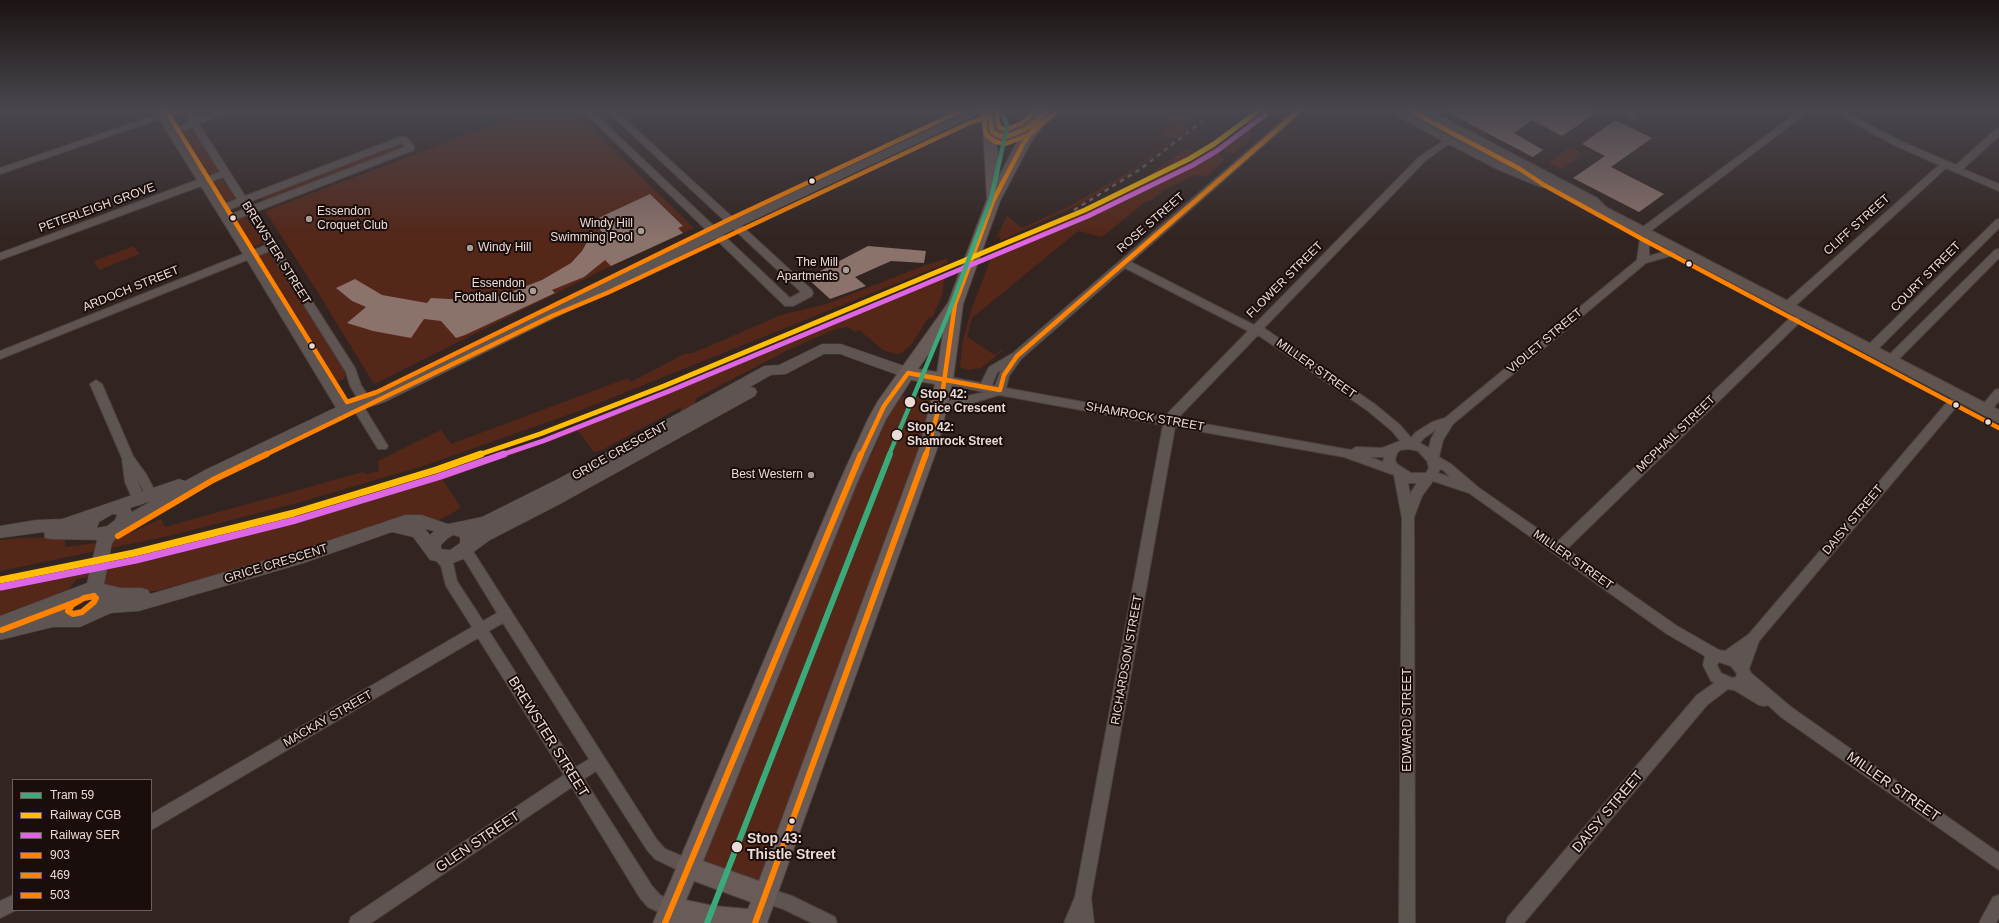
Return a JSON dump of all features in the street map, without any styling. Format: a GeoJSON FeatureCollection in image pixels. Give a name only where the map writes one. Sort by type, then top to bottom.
{"type":"FeatureCollection","features":[{"type":"Feature","properties":{"kind":"main road"},"geometry":{"type":"LineString","coordinates":[[992,152],[993,201]]}},
{"type":"Feature","properties":{"kind":"main road"},"geometry":{"type":"LineString","coordinates":[[955,304],[881,412],[850,478],[668,916],[718,918],[757,923],[765,896],[929,446],[940,409],[955,304],[993,201],[1019,152]]}},
{"type":"Feature","properties":{"kind":"main road"},"geometry":{"type":"LineString","coordinates":[[1488,152],[1605,211],[1644,235],[1670,254],[1784,309]]}},
{"type":"Feature","properties":{"kind":"main road"},"geometry":{"type":"LineString","coordinates":[[1520,169],[1544,185],[1644,235],[1982,414],[1999,428]]}},
{"type":"Feature","properties":{"kind":"main road"},"geometry":{"type":"LineString","coordinates":[[1798,317],[1871,349],[1956,400]]}},
{"type":"Feature","properties":{"kind":"main road"},"geometry":{"type":"LineString","coordinates":[[908,373],[945,380]]}},
{"type":"Feature","properties":{"kind":"main road"},"geometry":{"type":"LineString","coordinates":[[1982,414],[1999,417]]}},
{"type":"Feature","properties":{"kind":"main road"},"geometry":{"type":"LineString","coordinates":[[688,867],[765,896]]}},
{"type":"Feature","properties":{"kind":"street"},"geometry":{"type":"LineString","coordinates":[[0,171],[51,152]]}},
{"type":"Feature","properties":{"kind":"street","name":"BREWSTER STREET"},"geometry":{"type":"LineString","coordinates":[[185,152],[249,255],[358,405],[382,446]]}},
{"type":"Feature","properties":{"kind":"street","name":"BREWSTER STREET"},"geometry":{"type":"LineString","coordinates":[[213,152],[352,371],[356,386],[358,405]]}},
{"type":"Feature","properties":{"kind":"street"},"geometry":{"type":"LineString","coordinates":[[221,209],[369,152]]}},
{"type":"Feature","properties":{"kind":"street"},"geometry":{"type":"LineString","coordinates":[[227,219],[400,152]]}},
{"type":"Feature","properties":{"kind":"street"},"geometry":{"type":"LineString","coordinates":[[630,152],[789,303],[808,293],[656,152]]}},
{"type":"Feature","properties":{"kind":"street"},"geometry":{"type":"LineString","coordinates":[[0,532],[36,526],[62,525],[107,510],[148,501],[210,474],[552,315],[604,287],[734,224],[889,152]]}},
{"type":"Feature","properties":{"kind":"street","name":"ROSE STREET"},"geometry":{"type":"LineString","coordinates":[[985,387],[993,370],[1017,356],[1251,152]]}},
{"type":"Feature","properties":{"kind":"street","name":"FLOWER STREET"},"geometry":{"type":"LineString","coordinates":[[1422,159],[1424,152]]}},
{"type":"Feature","properties":{"kind":"street","name":"FLOWER STREET"},"geometry":{"type":"LineString","coordinates":[[1170,421],[1181,404],[1422,159],[1432,152]]}},
{"type":"Feature","properties":{"kind":"street"},"geometry":{"type":"LineString","coordinates":[[1471,152],[1507,171],[1544,185]]}},
{"type":"Feature","properties":{"kind":"street"},"geometry":{"type":"LineString","coordinates":[[1502,152],[1594,200],[1605,211]]}},
{"type":"Feature","properties":{"kind":"street"},"geometry":{"type":"LineString","coordinates":[[1642,261],[1645,250],[1644,235],[1752,152]]}},
{"type":"Feature","properties":{"kind":"street"},"geometry":{"type":"LineString","coordinates":[[1918,152],[1999,188]]}},
{"type":"Feature","properties":{"kind":"street"},"geometry":{"type":"LineString","coordinates":[[1956,170],[1976,152]]}},
{"type":"Feature","properties":{"kind":"street","name":"CLIFF STREET"},"geometry":{"type":"LineString","coordinates":[[1784,309],[1945,164]]}},
{"type":"Feature","properties":{"kind":"street","name":"PETERLEIGH GROVE"},"geometry":{"type":"LineString","coordinates":[[0,257],[203,182],[218,178],[226,173]]}},
{"type":"Feature","properties":{"kind":"street","name":"COURT STREET"},"geometry":{"type":"LineString","coordinates":[[1871,349],[1999,222]]}},
{"type":"Feature","properties":{"kind":"street","name":"ARDOCH STREET"},"geometry":{"type":"LineString","coordinates":[[0,355],[272,246]]}},
{"type":"Feature","properties":{"kind":"street"},"geometry":{"type":"LineString","coordinates":[[1891,360],[1999,252]]}},
{"type":"Feature","properties":{"kind":"street","name":"VIOLET STREET"},"geometry":{"type":"LineString","coordinates":[[1434,459],[1437,439],[1449,421],[1642,261],[1670,254]]}},
{"type":"Feature","properties":{"kind":"street","name":"MILLER STREET"},"geometry":{"type":"LineString","coordinates":[[1124,263],[1255,329],[1372,408],[1396,428],[1410,445]]}},
{"type":"Feature","properties":{"kind":"street","name":"MCPHAIL STREET"},"geometry":{"type":"LineString","coordinates":[[1558,549],[1798,317]]}},
{"type":"Feature","properties":{"kind":"street","name":"GRICE CRESCENT"},"geometry":{"type":"LineString","coordinates":[[465,548],[517,513],[701,413],[777,377],[781,370],[817,351],[829,348],[841,349],[908,373]]}},
{"type":"Feature","properties":{"kind":"street","name":"ROSE STREET"},"geometry":{"type":"LineString","coordinates":[[1000,390],[1004,375],[1017,356]]}},
{"type":"Feature","properties":{"kind":"street","name":"SHAMROCK STREET"},"geometry":{"type":"LineString","coordinates":[[945,380],[1063,403],[1345,453],[1397,472]]}},
{"type":"Feature","properties":{"kind":"street"},"geometry":{"type":"LineString","coordinates":[[96,384],[128,458],[131,482],[148,501]]}},
{"type":"Feature","properties":{"kind":"street"},"geometry":{"type":"LineString","coordinates":[[940,409],[1000,390]]}},
{"type":"Feature","properties":{"kind":"street"},"geometry":{"type":"LineString","coordinates":[[1982,414],[1999,393]]}},
{"type":"Feature","properties":{"kind":"street","name":"DAISY STREET"},"geometry":{"type":"LineString","coordinates":[[1702,700],[1717,663],[1754,638],[1956,400]]}},
{"type":"Feature","properties":{"kind":"street","name":"RICHARDSON STREET"},"geometry":{"type":"LineString","coordinates":[[1072,923],[1083,898],[1170,421]]}},
{"type":"Feature","properties":{"kind":"street","name":"VIOLET STREET"},"geometry":{"type":"LineString","coordinates":[[1410,445],[1415,439],[1436,425],[1449,421]]}},
{"type":"Feature","properties":{"kind":"street"},"geometry":{"type":"LineString","coordinates":[[1410,445],[1427,451],[1434,459],[1435,468],[1430,476],[1421,479],[1413,479],[1397,472],[1389,461],[1391,451],[1397,446],[1410,445]]}},
{"type":"Feature","properties":{"kind":"street","name":"SHAMROCK STREET"},"geometry":{"type":"LineString","coordinates":[[1345,453],[1382,453],[1391,451]]}},
{"type":"Feature","properties":{"kind":"street","name":"MILLER STREET"},"geometry":{"type":"LineString","coordinates":[[1434,459],[1461,478],[1475,491],[1717,663]]}},
{"type":"Feature","properties":{"kind":"street","name":"EDWARD STREET"},"geometry":{"type":"LineString","coordinates":[[1397,472],[1402,482],[1408,518],[1406,923]]}},
{"type":"Feature","properties":{"kind":"street","name":"MILLER STREET"},"geometry":{"type":"LineString","coordinates":[[1430,476],[1475,491]]}},
{"type":"Feature","properties":{"kind":"street","name":"EDWARD STREET"},"geometry":{"type":"LineString","coordinates":[[1408,518],[1416,494],[1430,476]]}},
{"type":"Feature","properties":{"kind":"street"},"geometry":{"type":"LineString","coordinates":[[0,623],[85,590],[94,583],[102,536],[148,501]]}},
{"type":"Feature","properties":{"kind":"street"},"geometry":{"type":"LineString","coordinates":[[0,535],[102,536],[121,524],[126,515],[121,509],[107,510],[91,521],[89,527],[102,536]]}},
{"type":"Feature","properties":{"kind":"street","name":"GRICE CRESCENT"},"geometry":{"type":"LineString","coordinates":[[66,620],[74,621],[110,606],[138,604],[165,595],[282,563],[385,529],[402,521],[422,521],[453,530],[481,525],[517,513]]}},
{"type":"Feature","properties":{"kind":"street","name":"GRICE CRESCENT"},"geometry":{"type":"LineString","coordinates":[[385,529],[404,528],[415,530],[423,537],[437,555]]}},
{"type":"Feature","properties":{"kind":"street"},"geometry":{"type":"LineString","coordinates":[[453,530],[463,530],[468,535],[468,542],[465,548],[454,556],[437,555],[432,548],[434,542],[441,534],[453,530]]}},
{"type":"Feature","properties":{"kind":"street"},"geometry":{"type":"LineString","coordinates":[[465,548],[505,615],[655,850],[688,867]]}},
{"type":"Feature","properties":{"kind":"street","name":"BREWSTER STREET"},"geometry":{"type":"LineString","coordinates":[[437,555],[447,563],[451,582],[573,778],[646,892],[668,916]]}},
{"type":"Feature","properties":{"kind":"street"},"geometry":{"type":"LineString","coordinates":[[91,615],[102,602],[103,595],[94,583]]}},
{"type":"Feature","properties":{"kind":"street","name":"GRICE CRESCENT"},"geometry":{"type":"LineString","coordinates":[[94,583],[128,595],[165,595]]}},
{"type":"Feature","properties":{"kind":"street"},"geometry":{"type":"LineString","coordinates":[[66,620],[60,613],[62,607],[76,593]]}},
{"type":"Feature","properties":{"kind":"street","name":"MACKAY STREET"},"geometry":{"type":"LineString","coordinates":[[152,821],[505,615]]}},
{"type":"Feature","properties":{"kind":"street"},"geometry":{"type":"LineString","coordinates":[[0,633],[48,621],[66,620]]}},
{"type":"Feature","properties":{"kind":"street","name":"DAISY STREET"},"geometry":{"type":"LineString","coordinates":[[1514,923],[1702,700],[1737,678],[1754,638]]}},
{"type":"Feature","properties":{"kind":"street"},"geometry":{"type":"LineString","coordinates":[[1717,663],[1736,662],[1737,678]]}},
{"type":"Feature","properties":{"kind":"street"},"geometry":{"type":"LineString","coordinates":[[1717,663],[1737,678]]}},
{"type":"Feature","properties":{"kind":"street","name":"MILLER STREET"},"geometry":{"type":"LineString","coordinates":[[1737,678],[1999,862]]}},
{"type":"Feature","properties":{"kind":"street","name":"GLEN STREET"},"geometry":{"type":"LineString","coordinates":[[357,923],[598,761]]}},
{"type":"Feature","properties":{"kind":"street"},"geometry":{"type":"LineString","coordinates":[[765,896],[786,902],[829,923]]}},
{"type":"Feature","properties":{"kind":"street","name":"RICHARDSON STREET"},"geometry":{"type":"LineString","coordinates":[[1083,898],[1086,923]]}},
{"type":"Feature","properties":{"kind":"street"},"geometry":{"type":"LineString","coordinates":[[1987,923],[1999,903]]}},
{"type":"Feature","properties":{"kind":"street"},"geometry":{"type":"LineString","coordinates":[[0,910],[12,904]]}},
{"type":"Feature","properties":{"kind":"shaded area"},"geometry":{"type":"Polygon","coordinates":[[[191,152],[206,152],[218,170],[214,175],[205,175],[191,152]]]}},
{"type":"Feature","properties":{"kind":"shaded area"},"geometry":{"type":"Polygon","coordinates":[[[376,152],[391,152],[268,200],[261,199],[261,197],[376,152]]]}},
{"type":"Feature","properties":{"kind":"shaded area","name":"Windy Hill"},"geometry":{"type":"Polygon","coordinates":[[[421,152],[616,152],[694,228],[611,266],[374,384],[317,291],[265,211],[421,152]]]}},
{"type":"Feature","properties":{"kind":"shaded area"},"geometry":{"type":"Polygon","coordinates":[[[1158,152],[1125,177],[1080,204],[1000,241],[1000,236],[996,238],[1007,216],[1022,228],[1064,209],[1126,174],[1158,152]]]}},
{"type":"Feature","properties":{"kind":"shaded area"},"geometry":{"type":"Polygon","coordinates":[[[1181,152],[1193,152],[1176,164],[1147,178],[1146,177],[1181,152]]]}},
{"type":"Feature","properties":{"kind":"shaded area"},"geometry":{"type":"Polygon","coordinates":[[[1207,152],[1220,152],[1219,153],[1225,160],[1207,176],[1194,175],[1164,190],[1151,201],[1145,202],[1102,237],[1078,231],[972,318],[967,337],[995,355],[1001,350],[1002,351],[981,368],[968,370],[960,367],[963,340],[971,311],[993,253],[1191,162],[1207,152]]]}},
{"type":"Feature","properties":{"kind":"shaded area"},"geometry":{"type":"Polygon","coordinates":[[[1563,152],[1579,152],[1583,154],[1561,169],[1548,163],[1563,152]]]}},
{"type":"Feature","properties":{"kind":"shaded area"},"geometry":{"type":"Polygon","coordinates":[[[222,179],[235,196],[233,199],[226,202],[221,201],[211,186],[213,182],[222,179]]]}},
{"type":"Feature","properties":{"kind":"shaded area"},"geometry":{"type":"Polygon","coordinates":[[[245,216],[263,241],[257,246],[249,246],[234,222],[234,219],[245,216]]]}},
{"type":"Feature","properties":{"kind":"shaded area"},"geometry":{"type":"Polygon","coordinates":[[[134,246],[139,254],[99,270],[94,261],[134,246]]]}},
{"type":"Feature","properties":{"kind":"shaded area"},"geometry":{"type":"Polygon","coordinates":[[[267,253],[272,254],[346,374],[343,380],[334,382],[331,380],[257,261],[261,255],[267,253]]]}},
{"type":"Feature","properties":{"kind":"shaded area"},"geometry":{"type":"Polygon","coordinates":[[[948,258],[947,263],[579,411],[426,465],[297,503],[169,536],[0,571],[0,540],[65,537],[65,547],[113,541],[161,519],[165,527],[363,472],[367,474],[379,471],[378,461],[441,430],[451,444],[628,378],[631,382],[684,354],[693,353],[781,315],[826,304],[923,266],[948,258]]]}},
{"type":"Feature","properties":{"kind":"shaded area"},"geometry":{"type":"Polygon","coordinates":[[[945,273],[942,296],[932,318],[929,317],[911,345],[901,353],[896,354],[883,350],[859,330],[856,332],[847,327],[836,329],[786,351],[702,395],[695,399],[696,407],[681,415],[681,407],[600,451],[594,452],[578,431],[443,480],[461,508],[437,521],[426,518],[156,591],[122,591],[102,584],[104,574],[77,579],[69,589],[60,594],[0,616],[0,583],[125,558],[244,529],[452,469],[540,439],[609,413],[945,273]]]}},
{"type":"Feature","properties":{"kind":"shaded area"},"geometry":{"type":"Polygon","coordinates":[[[901,396],[933,398],[928,427],[761,882],[701,860],[861,471],[873,452],[888,417],[901,396]]]}},
{"type":"Feature","properties":{"kind":"building"},"geometry":{"type":"Polygon","coordinates":[[[1524,152],[1540,152],[1533,157],[1524,152]]]}},
{"type":"Feature","properties":{"kind":"building"},"geometry":{"type":"Polygon","coordinates":[[[1597,152],[1632,152],[1611,167],[1664,194],[1639,212],[1573,178],[1605,156],[1597,152]]]}},
{"type":"Feature","properties":{"kind":"building","name":"Essendon Football Club"},"geometry":{"type":"Polygon","coordinates":[[[650,194],[683,226],[678,228],[683,233],[611,266],[605,260],[584,277],[552,290],[555,293],[465,335],[456,338],[441,321],[424,319],[411,338],[373,331],[347,323],[366,307],[352,301],[336,288],[355,279],[382,295],[427,303],[431,298],[467,300],[500,296],[542,280],[571,263],[582,251],[587,242],[604,234],[592,221],[650,194]]]}},
{"type":"Feature","properties":{"kind":"building","name":"The Mill Apartments"},"geometry":{"type":"Polygon","coordinates":[[[868,246],[926,251],[924,263],[891,261],[855,277],[866,286],[830,299],[807,278],[868,246]]]}},
{"type":"Feature","properties":{"kind":"railway"},"geometry":{"type":"LineString","coordinates":[[1074,210],[1139,170],[1162,152]]}},
{"type":"Feature","properties":{"kind":"tram line","name":"59"},"geometry":{"type":"LineString","coordinates":[[707,923],[908,407],[949,312],[991,199],[1001,152]]}},
{"type":"Feature","properties":{"kind":"rail line","name":"CGB"},"geometry":{"type":"LineString","coordinates":[[0,580],[134,553],[294,513],[436,470],[540,434],[664,386],[1085,210],[1201,152]]}},
{"type":"Feature","properties":{"kind":"rail line","name":"SER"},"geometry":{"type":"LineString","coordinates":[[1,587],[136,560],[296,520],[438,477],[543,441],[667,392],[1088,216],[1193,165],[1215,152]]}},
{"type":"Feature","properties":{"kind":"transit line","name":"503"},"geometry":{"type":"LineString","coordinates":[[192,152],[347,402],[377,392],[732,218],[873,152]]}},
{"type":"Feature","properties":{"kind":"transit line","name":"469"},"geometry":{"type":"LineString","coordinates":[[118,536],[213,480],[347,417],[379,399],[552,316],[607,293],[907,152]]}},
{"type":"Feature","properties":{"kind":"transit line","name":"903"},"geometry":{"type":"LineString","coordinates":[[755,923],[929,446],[942,396],[955,304],[993,201],[1019,152]]}},
{"type":"Feature","properties":{"kind":"transit line","name":"903"},"geometry":{"type":"LineString","coordinates":[[665,923],[853,472],[884,406],[908,373],[1000,390],[1004,375],[1017,356],[1251,152]]}},
{"type":"Feature","properties":{"kind":"transit line","name":"903"},"geometry":{"type":"LineString","coordinates":[[1488,152],[1520,169],[1544,185],[1644,240],[1999,428]]}},
{"type":"Feature","properties":{"kind":"transit line","name":"469"},"geometry":{"type":"LineString","coordinates":[[94,596],[96,598],[94,602],[82,612],[73,614],[68,611],[72,605],[84,598],[94,596]]}},
{"type":"Feature","properties":{"kind":"transit line","name":"469"},"geometry":{"type":"LineString","coordinates":[[2,630],[78,601]]}},
{"type":"Feature","properties":{"kind":"place","name":"Essendon Croquet Club"},"geometry":{"type":"Point","coordinates":[309,219]}},
{"type":"Feature","properties":{"kind":"place","name":"Windy Hill Swimming Pool"},"geometry":{"type":"Point","coordinates":[641,231]}},
{"type":"Feature","properties":{"kind":"place","name":"Windy Hill"},"geometry":{"type":"Point","coordinates":[470,248]}},
{"type":"Feature","properties":{"kind":"place","name":"The Mill Apartments"},"geometry":{"type":"Point","coordinates":[846,270]}},
{"type":"Feature","properties":{"kind":"place","name":"Essendon Football Club"},"geometry":{"type":"Point","coordinates":[533,291]}},
{"type":"Feature","properties":{"kind":"place","name":"Stop 42: Grice Crescent"},"geometry":{"type":"Point","coordinates":[910,402]}},
{"type":"Feature","properties":{"kind":"place","name":"Stop 42: Shamrock Street"},"geometry":{"type":"Point","coordinates":[897,435]}},
{"type":"Feature","properties":{"kind":"place","name":"Best Western"},"geometry":{"type":"Point","coordinates":[811,475]}},
{"type":"Feature","properties":{"kind":"place","name":"Stop 43: Thistle Street"},"geometry":{"type":"Point","coordinates":[737,847]}}]}
